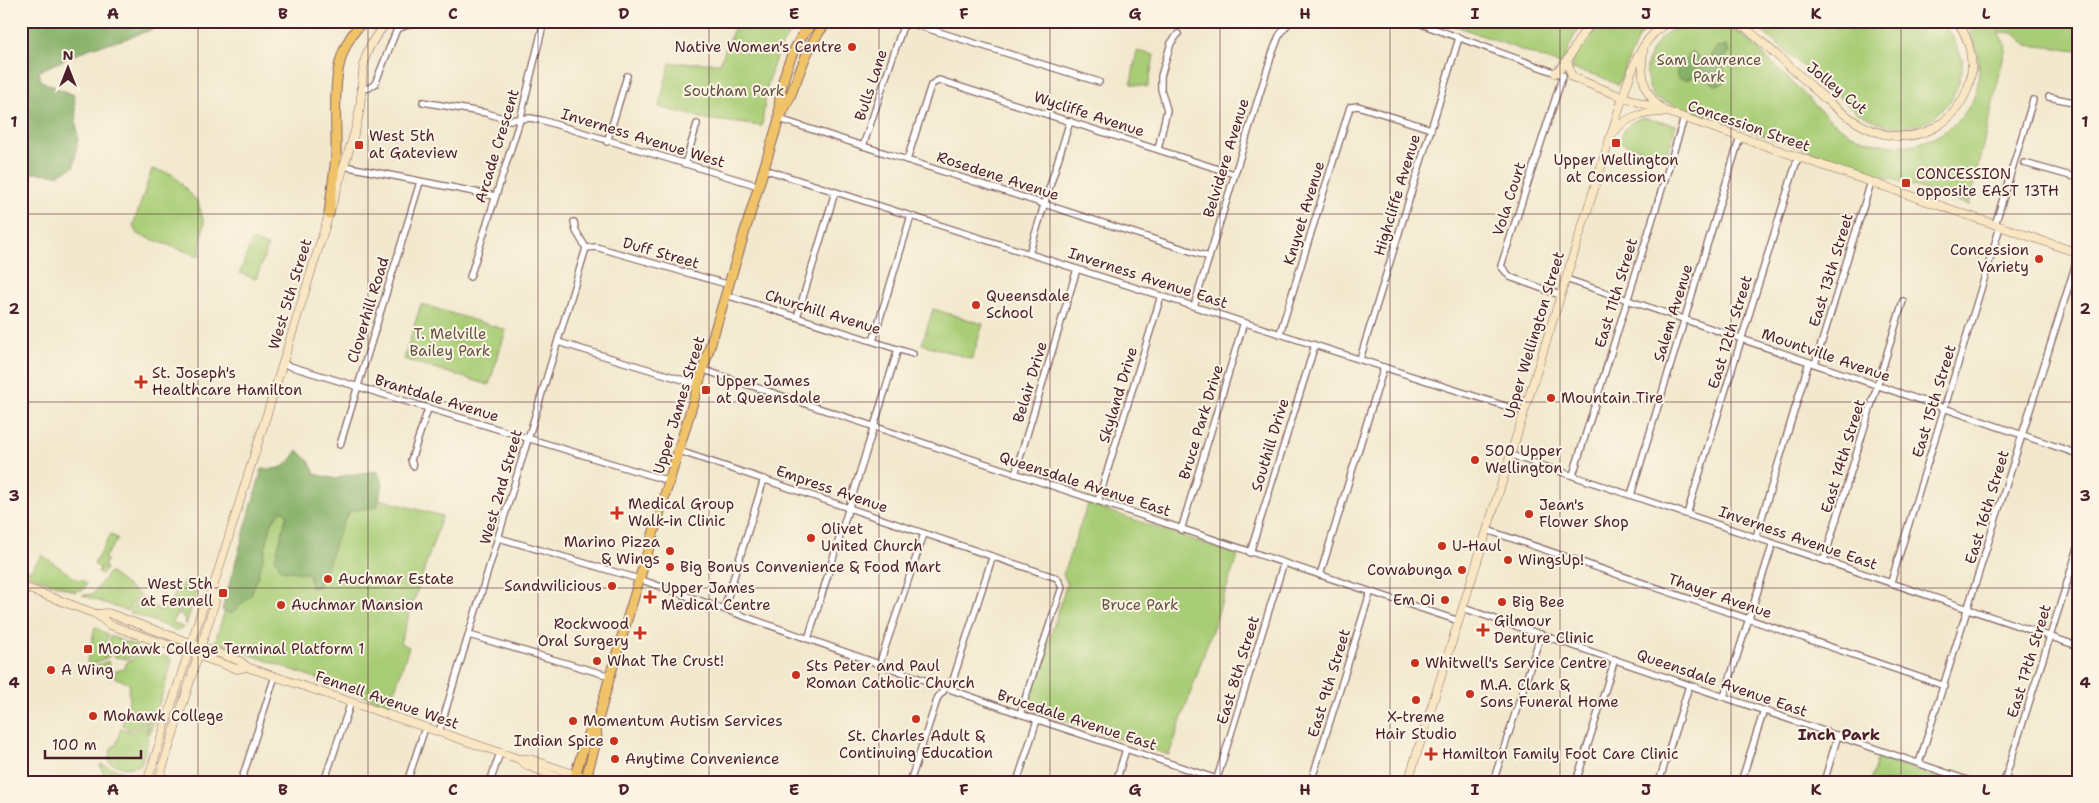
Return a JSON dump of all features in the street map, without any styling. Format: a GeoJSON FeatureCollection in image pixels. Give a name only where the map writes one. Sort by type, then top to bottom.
{"type":"FeatureCollection","features":[{"type":"Feature","properties":{"kind":"main road","name":"West 5th Street"},"geometry":{"type":"LineString","coordinates":[[147,782],[205,600],[212,591],[344,166],[358,118],[363,64],[366,55],[382,28],[389,21]]}},
{"type":"Feature","properties":{"kind":"main road"},"geometry":{"type":"LineString","coordinates":[[779,119],[778,98],[787,69],[798,45],[814,21]]}},
{"type":"Feature","properties":{"kind":"main road"},"geometry":{"type":"LineString","coordinates":[[779,119],[790,100],[812,41],[828,21]]}},
{"type":"Feature","properties":{"kind":"main road"},"geometry":{"type":"LineString","coordinates":[[1555,72],[1567,60],[1580,36],[1596,21]]}},
{"type":"Feature","properties":{"kind":"main road"},"geometry":{"type":"LineString","coordinates":[[1623,97],[1644,46],[1655,31],[1671,21]]}},
{"type":"Feature","properties":{"kind":"main road","name":"Jolley Cut"},"geometry":{"type":"LineString","coordinates":[[1734,21],[1746,28],[1849,119],[1875,132],[1906,136],[1937,127],[1954,112],[1965,95],[1971,76],[1971,56],[1965,34],[1956,21]]}},
{"type":"Feature","properties":{"kind":"main road"},"geometry":{"type":"LineString","coordinates":[[329,214],[336,154],[338,70],[346,43],[363,22]]}},
{"type":"Feature","properties":{"kind":"main road"},"geometry":{"type":"LineString","coordinates":[[1644,46],[1643,79],[1645,90],[1656,104],[1666,112]]}},
{"type":"Feature","properties":{"kind":"main road"},"geometry":{"type":"LineString","coordinates":[[1567,60],[1572,77]]}},
{"type":"Feature","properties":{"kind":"main road","name":"Concession Street"},"geometry":{"type":"LineString","coordinates":[[1572,77],[1623,97],[1798,158],[2078,253]]}},
{"type":"Feature","properties":{"kind":"main road","name":"Upper Wellington Street"},"geometry":{"type":"LineString","coordinates":[[1408,782],[1623,97]]}},
{"type":"Feature","properties":{"kind":"main road"},"geometry":{"type":"LineString","coordinates":[[1609,142],[1616,129],[1630,118],[1666,112]]}},
{"type":"Feature","properties":{"kind":"main road","name":"Upper James Street"},"geometry":{"type":"LineString","coordinates":[[578,779],[588,734],[596,727],[779,119]]}},
{"type":"Feature","properties":{"kind":"main road","name":"Fennell Avenue West"},"geometry":{"type":"LineString","coordinates":[[21,586],[96,614],[110,625],[197,657],[237,669],[247,667]]}},
{"type":"Feature","properties":{"kind":"main road","name":"West 5th Street"},"geometry":{"type":"LineString","coordinates":[[158,782],[215,602],[212,591]]}},
{"type":"Feature","properties":{"kind":"main road","name":"Fennell Avenue West"},"geometry":{"type":"LineString","coordinates":[[96,614],[108,613],[240,661],[247,667],[500,753],[519,759],[530,759],[578,779],[596,782]]}},
{"type":"Feature","properties":{"kind":"street"},"geometry":{"type":"LineString","coordinates":[[360,89],[370,88],[375,84],[398,29],[419,21]]}},
{"type":"Feature","properties":{"kind":"street","name":"Arcade Crescent"},"geometry":{"type":"LineString","coordinates":[[470,277],[520,120],[544,21]]}},
{"type":"Feature","properties":{"kind":"street","name":"Belvidere Avenue"},"geometry":{"type":"LineString","coordinates":[[1194,306],[1272,54],[1280,36],[1290,21]]}},
{"type":"Feature","properties":{"kind":"street","name":"Concession Street"},"geometry":{"type":"LineString","coordinates":[[1413,21],[1572,77]]}},
{"type":"Feature","properties":{"kind":"street","name":"Bulls Lane"},"geometry":{"type":"LineString","coordinates":[[864,146],[902,29],[906,24],[913,24],[1099,82]]}},
{"type":"Feature","properties":{"kind":"street"},"geometry":{"type":"LineString","coordinates":[[1158,149],[1167,110],[1161,89],[1161,76],[1169,48],[1178,34]]}},
{"type":"Feature","properties":{"kind":"street","name":"Highcliffe Avenue"},"geometry":{"type":"LineString","coordinates":[[1360,359],[1459,38]]}},
{"type":"Feature","properties":{"kind":"street","name":"Vola Court"},"geometry":{"type":"LineString","coordinates":[[1560,295],[1510,277],[1501,266],[1563,75]]}},
{"type":"Feature","properties":{"kind":"street"},"geometry":{"type":"LineString","coordinates":[[607,142],[627,76]]}},
{"type":"Feature","properties":{"kind":"street","name":"Wycliffe Avenue"},"geometry":{"type":"LineString","coordinates":[[907,160],[931,85],[935,80],[1234,174]]}},
{"type":"Feature","properties":{"kind":"street"},"geometry":{"type":"LineString","coordinates":[[2049,97],[2078,103]]}},
{"type":"Feature","properties":{"kind":"street","name":"East 15th Street"},"geometry":{"type":"LineString","coordinates":[[1891,582],[1998,226],[2033,100]]}},
{"type":"Feature","properties":{"kind":"street","name":"Inverness Avenue West"},"geometry":{"type":"LineString","coordinates":[[423,102],[520,120],[530,118],[541,120],[607,142],[759,186]]}},
{"type":"Feature","properties":{"kind":"street","name":"Knyvet Avenue"},"geometry":{"type":"LineString","coordinates":[[1280,333],[1350,107],[1358,106],[1431,129]]}},
{"type":"Feature","properties":{"kind":"street","name":"East 11th Street"},"geometry":{"type":"LineString","coordinates":[[1573,475],[1684,118]]}},
{"type":"Feature","properties":{"kind":"street","name":"Rosedene Avenue"},"geometry":{"type":"LineString","coordinates":[[779,119],[1209,257]]}},
{"type":"Feature","properties":{"kind":"street"},"geometry":{"type":"LineString","coordinates":[[1029,254],[1070,121]]}},
{"type":"Feature","properties":{"kind":"street"},"geometry":{"type":"LineString","coordinates":[[685,164],[697,124]]}},
{"type":"Feature","properties":{"kind":"street","name":"Salem Avenue"},"geometry":{"type":"LineString","coordinates":[[1631,495],[1740,137]]}},
{"type":"Feature","properties":{"kind":"street","name":"East 12th Street"},"geometry":{"type":"LineString","coordinates":[[1687,514],[1798,158]]}},
{"type":"Feature","properties":{"kind":"street"},"geometry":{"type":"LineString","coordinates":[[2024,163],[2078,178]]}},
{"type":"Feature","properties":{"kind":"street"},"geometry":{"type":"LineString","coordinates":[[344,166],[496,196]]}},
{"type":"Feature","properties":{"kind":"street","name":"Inverness Avenue East"},"geometry":{"type":"LineString","coordinates":[[764,169],[1524,412]]}},
{"type":"Feature","properties":{"kind":"street","name":"Cloverhill Road"},"geometry":{"type":"LineString","coordinates":[[340,445],[420,182]]}},
{"type":"Feature","properties":{"kind":"street","name":"East 13th Street"},"geometry":{"type":"LineString","coordinates":[[1756,537],[1871,182]]}},
{"type":"Feature","properties":{"kind":"street"},"geometry":{"type":"LineString","coordinates":[[797,317],[835,192]]}},
{"type":"Feature","properties":{"kind":"street"},"geometry":{"type":"LineString","coordinates":[[873,341],[911,216]]}},
{"type":"Feature","properties":{"kind":"street"},"geometry":{"type":"LineString","coordinates":[[574,222],[576,231],[586,248]]}},
{"type":"Feature","properties":{"kind":"street","name":"Duff Street"},"geometry":{"type":"LineString","coordinates":[[586,248],[596,246],[730,285]]}},
{"type":"Feature","properties":{"kind":"street","name":"West 2nd Street"},"geometry":{"type":"LineString","coordinates":[[439,732],[500,538],[586,248]]}},
{"type":"Feature","properties":{"kind":"street","name":"East 16th Street"},"geometry":{"type":"LineString","coordinates":[[1919,763],[1945,686],[2078,257]]}},
{"type":"Feature","properties":{"kind":"street","name":"Belair Drive"},"geometry":{"type":"LineString","coordinates":[[1015,474],[1078,269]]}},
{"type":"Feature","properties":{"kind":"street","name":"Mountville Avenue"},"geometry":{"type":"LineString","coordinates":[[1566,279],[2078,454]]}},
{"type":"Feature","properties":{"kind":"street","name":"Churchill Avenue"},"geometry":{"type":"LineString","coordinates":[[726,295],[913,354]]}},
{"type":"Feature","properties":{"kind":"street","name":"Skyland Drive"},"geometry":{"type":"LineString","coordinates":[[1098,500],[1161,296]]}},
{"type":"Feature","properties":{"kind":"street","name":"East 14th Street"},"geometry":{"type":"LineString","coordinates":[[1824,560],[1903,302]]}},
{"type":"Feature","properties":{"kind":"street","name":"Bruce Park Drive"},"geometry":{"type":"LineString","coordinates":[[1181,530],[1244,322]]}},
{"type":"Feature","properties":{"kind":"street"},"geometry":{"type":"LineString","coordinates":[[558,342],[700,385]]}},
{"type":"Feature","properties":{"kind":"street","name":"Southill Drive"},"geometry":{"type":"LineString","coordinates":[[1250,553],[1314,345]]}},
{"type":"Feature","properties":{"kind":"street"},"geometry":{"type":"LineString","coordinates":[[808,639],[898,349]]}},
{"type":"Feature","properties":{"kind":"street","name":"Brantdale Avenue"},"geometry":{"type":"LineString","coordinates":[[283,364],[669,481]]}},
{"type":"Feature","properties":{"kind":"street"},"geometry":{"type":"LineString","coordinates":[[1320,575],[1384,367]]}},
{"type":"Feature","properties":{"kind":"street","name":"Queensdale Avenue East"},"geometry":{"type":"LineString","coordinates":[[704,370],[1098,500],[1283,565],[1320,575],[1459,622]]}},
{"type":"Feature","properties":{"kind":"street"},"geometry":{"type":"LineString","coordinates":[[413,466],[411,460],[428,409]]}},
{"type":"Feature","properties":{"kind":"street","name":"Empress Avenue"},"geometry":{"type":"LineString","coordinates":[[679,451],[992,558],[1057,578],[1061,582],[1062,588],[1020,714]]}},
{"type":"Feature","properties":{"kind":"street","name":"Inverness Avenue East"},"geometry":{"type":"LineString","coordinates":[[1511,455],[2078,646]]}},
{"type":"Feature","properties":{"kind":"street"},"geometry":{"type":"LineString","coordinates":[[724,609],[764,479]]}},
{"type":"Feature","properties":{"kind":"street","name":"Thayer Avenue"},"geometry":{"type":"LineString","coordinates":[[1486,530],[1945,686]]}},
{"type":"Feature","properties":{"kind":"street"},"geometry":{"type":"LineString","coordinates":[[879,665],[924,534]]}},
{"type":"Feature","properties":{"kind":"street","name":"Brucedale Avenue East"},"geometry":{"type":"LineString","coordinates":[[500,538],[639,579],[946,689],[1226,782]]}},
{"type":"Feature","properties":{"kind":"street"},"geometry":{"type":"LineString","coordinates":[[1724,697],[1773,543]]}},
{"type":"Feature","properties":{"kind":"street","name":"East 17th Street"},"geometry":{"type":"LineString","coordinates":[[2004,782],[2078,548]]}},
{"type":"Feature","properties":{"kind":"street"},"geometry":{"type":"LineString","coordinates":[[910,782],[938,696],[953,680],[992,558]]}},
{"type":"Feature","properties":{"kind":"street","name":"East 8th Street"},"geometry":{"type":"LineString","coordinates":[[1216,780],[1283,565]]}},
{"type":"Feature","properties":{"kind":"street","name":"East 9th Street"},"geometry":{"type":"LineString","coordinates":[[1311,782],[1370,593]]}},
{"type":"Feature","properties":{"kind":"street","name":"Queensdale Avenue East"},"geometry":{"type":"LineString","coordinates":[[1463,608],[1973,782]]}},
{"type":"Feature","properties":{"kind":"street"},"geometry":{"type":"LineString","coordinates":[[1493,782],[1540,634]]}},
{"type":"Feature","properties":{"kind":"street"},"geometry":{"type":"LineString","coordinates":[[469,635],[610,676]]}},
{"type":"Feature","properties":{"kind":"street"},"geometry":{"type":"LineString","coordinates":[[1576,782],[1615,659]]}},
{"type":"Feature","properties":{"kind":"street"},"geometry":{"type":"LineString","coordinates":[[241,782],[275,676]]}},
{"type":"Feature","properties":{"kind":"street"},"geometry":{"type":"LineString","coordinates":[[1659,782],[1689,686]]}},
{"type":"Feature","properties":{"kind":"street"},"geometry":{"type":"LineString","coordinates":[[324,782],[351,702]]}},
{"type":"Feature","properties":{"kind":"street"},"geometry":{"type":"LineString","coordinates":[[1742,782],[1764,710]]}},
{"type":"Feature","properties":{"kind":"street"},"geometry":{"type":"LineString","coordinates":[[1018,782],[1037,720]]}},
{"type":"Feature","properties":{"kind":"street"},"geometry":{"type":"LineString","coordinates":[[407,782],[425,728]]}},
{"type":"Feature","properties":{"kind":"street"},"geometry":{"type":"LineString","coordinates":[[1824,782],[1838,735]]}},
{"type":"Feature","properties":{"kind":"street"},"geometry":{"type":"LineString","coordinates":[[1116,782],[1126,749]]}},
{"type":"Feature","properties":{"kind":"street"},"geometry":{"type":"LineString","coordinates":[[490,782],[500,753]]}},
{"type":"Feature","properties":{"kind":"green space"},"geometry":{"type":"Polygon","coordinates":[[[21,21],[183,21],[170,23],[122,40],[93,47],[39,71],[41,81],[74,95],[78,139],[74,166],[58,175],[37,173],[21,175],[21,21]]]}},
{"type":"Feature","properties":{"kind":"green space","name":"Southam Park"},"geometry":{"type":"Polygon","coordinates":[[[737,21],[801,21],[783,44],[772,70],[768,83],[762,126],[706,119],[659,107],[670,63],[720,63],[737,21]]]}},
{"type":"Feature","properties":{"kind":"green space"},"geometry":{"type":"Polygon","coordinates":[[[1443,21],[1588,21],[1574,36],[1563,62],[1559,64],[1443,21]]]}},
{"type":"Feature","properties":{"kind":"green space"},"geometry":{"type":"Polygon","coordinates":[[[1607,21],[1655,21],[1638,38],[1618,85],[1599,76],[1572,69],[1574,54],[1582,40],[1607,21]]]}},
{"type":"Feature","properties":{"kind":"green space","name":"Sam Lawrence Park"},"geometry":{"type":"Polygon","coordinates":[[[1750,21],[1941,21],[1952,35],[1962,59],[1962,71],[1951,100],[1931,120],[1917,125],[1899,127],[1885,125],[1858,113],[1750,21]]]}},
{"type":"Feature","properties":{"kind":"green space","name":"Sam Lawrence Park"},"geometry":{"type":"Polygon","coordinates":[[[1966,21],[1992,21],[1994,24],[1993,21],[2078,21],[2078,50],[2027,45],[2013,33],[1998,32],[2006,46],[1969,205],[1654,98],[1648,85],[1647,71],[1649,59],[1654,47],[1662,37],[1673,29],[1686,24],[1706,22],[1717,24],[1744,36],[1837,125],[1854,135],[1872,142],[1907,145],[1925,141],[1941,134],[1955,123],[1974,98],[1979,76],[1979,65],[1971,31],[1966,21]]]}},
{"type":"Feature","properties":{"kind":"green space"},"geometry":{"type":"Polygon","coordinates":[[[1726,46],[1729,53],[1722,61],[1726,79],[1722,84],[1714,85],[1708,78],[1694,76],[1684,79],[1677,77],[1677,71],[1692,51],[1700,58],[1701,65],[1705,64],[1716,47],[1726,46]]]}},
{"type":"Feature","properties":{"kind":"green space"},"geometry":{"type":"Polygon","coordinates":[[[1137,51],[1154,55],[1148,87],[1131,84],[1137,51]]]}},
{"type":"Feature","properties":{"kind":"green space"},"geometry":{"type":"Polygon","coordinates":[[[1644,118],[1676,125],[1666,158],[1619,142],[1628,126],[1634,121],[1644,118]]]}},
{"type":"Feature","properties":{"kind":"green space"},"geometry":{"type":"Polygon","coordinates":[[[152,169],[172,174],[198,202],[204,223],[199,256],[137,234],[133,226],[152,169]]]}},
{"type":"Feature","properties":{"kind":"green space"},"geometry":{"type":"Polygon","coordinates":[[[252,240],[268,246],[256,279],[240,273],[252,240]]]}},
{"type":"Feature","properties":{"kind":"green space","name":"T. Melville Bailey Park"},"geometry":{"type":"Polygon","coordinates":[[[421,304],[506,330],[489,385],[404,359],[421,304]]]}},
{"type":"Feature","properties":{"kind":"green space"},"geometry":{"type":"Polygon","coordinates":[[[933,309],[983,324],[972,359],[922,344],[933,309]]]}},
{"type":"Feature","properties":{"kind":"green space"},"geometry":{"type":"Polygon","coordinates":[[[298,450],[309,461],[315,474],[336,479],[347,475],[377,471],[383,484],[377,507],[350,511],[340,529],[323,578],[318,587],[311,588],[309,574],[281,570],[275,559],[287,514],[282,510],[272,522],[261,566],[251,595],[231,614],[222,610],[262,469],[275,469],[287,464],[298,450]]]}},
{"type":"Feature","properties":{"kind":"green space","name":"Auchmar Estate"},"geometry":{"type":"Polygon","coordinates":[[[269,470],[442,516],[400,643],[409,647],[390,705],[215,642],[269,470]]]}},
{"type":"Feature","properties":{"kind":"green space","name":"Bruce Park"},"geometry":{"type":"Polygon","coordinates":[[[1088,504],[1238,555],[1169,755],[1028,709],[1067,583],[1063,574],[1088,504]]]}},
{"type":"Feature","properties":{"kind":"green space"},"geometry":{"type":"Polygon","coordinates":[[[111,534],[118,539],[104,558],[107,560],[104,566],[106,568],[102,575],[98,572],[100,568],[94,564],[111,534]]]}},
{"type":"Feature","properties":{"kind":"green space"},"geometry":{"type":"Polygon","coordinates":[[[42,555],[79,581],[81,579],[87,584],[82,591],[79,589],[76,592],[21,572],[21,565],[30,571],[42,555]]]}},
{"type":"Feature","properties":{"kind":"green space"},"geometry":{"type":"Polygon","coordinates":[[[109,572],[139,595],[127,611],[82,595],[93,594],[109,572]]]}},
{"type":"Feature","properties":{"kind":"green space"},"geometry":{"type":"Polygon","coordinates":[[[185,580],[197,589],[186,625],[185,618],[174,595],[185,580]]]}},
{"type":"Feature","properties":{"kind":"green space"},"geometry":{"type":"Polygon","coordinates":[[[141,596],[162,612],[173,597],[180,615],[176,614],[173,623],[184,628],[176,630],[129,612],[141,596]]]}},
{"type":"Feature","properties":{"kind":"green space"},"geometry":{"type":"Polygon","coordinates":[[[95,627],[108,635],[105,645],[110,656],[89,666],[87,662],[95,627]]]}},
{"type":"Feature","properties":{"kind":"green space"},"geometry":{"type":"Polygon","coordinates":[[[110,636],[139,647],[134,655],[127,659],[115,657],[109,648],[110,636]]]}},
{"type":"Feature","properties":{"kind":"green space"},"geometry":{"type":"Polygon","coordinates":[[[142,648],[169,658],[172,662],[150,734],[147,732],[152,719],[150,716],[130,730],[122,724],[130,697],[128,692],[130,684],[114,677],[116,671],[124,669],[127,662],[138,656],[142,648]]]}},
{"type":"Feature","properties":{"kind":"green space"},"geometry":{"type":"Polygon","coordinates":[[[108,661],[109,667],[113,670],[111,677],[93,671],[91,668],[108,661]]]}},
{"type":"Feature","properties":{"kind":"green space"},"geometry":{"type":"Polygon","coordinates":[[[149,719],[146,732],[149,736],[141,765],[126,768],[110,763],[108,760],[112,747],[116,745],[121,728],[131,732],[149,719]]]}},
{"type":"Feature","properties":{"kind":"green space","name":"Inch Park"},"geometry":{"type":"Polygon","coordinates":[[[1878,757],[1951,782],[1870,782],[1878,757]]]}},
{"type":"Feature","properties":{"kind":"green space"},"geometry":{"type":"Polygon","coordinates":[[[100,764],[123,772],[131,782],[106,782],[100,764]]]}},
{"type":"Feature","properties":{"kind":"place","name":"Native Women's Centre"},"geometry":{"type":"Point","coordinates":[852,47]}},
{"type":"Feature","properties":{"kind":"place","name":"Upper Wellington at Concession"},"geometry":{"type":"Point","coordinates":[1616,143]}},
{"type":"Feature","properties":{"kind":"place","name":"West 5th at Gateview"},"geometry":{"type":"Point","coordinates":[359,145]}},
{"type":"Feature","properties":{"kind":"place","name":"CONCESSION opposite EAST 13TH"},"geometry":{"type":"Point","coordinates":[1906,183]}},
{"type":"Feature","properties":{"kind":"place","name":"Concession Variety"},"geometry":{"type":"Point","coordinates":[2039,259]}},
{"type":"Feature","properties":{"kind":"place","name":"Queensdale School"},"geometry":{"type":"Point","coordinates":[976,305]}},
{"type":"Feature","properties":{"kind":"place","name":"St. Joseph's Healthcare Hamilton"},"geometry":{"type":"Point","coordinates":[141,382]}},
{"type":"Feature","properties":{"kind":"place","name":"Upper James at Queensdale"},"geometry":{"type":"Point","coordinates":[706,390]}},
{"type":"Feature","properties":{"kind":"place","name":"Mountain Tire"},"geometry":{"type":"Point","coordinates":[1551,398]}},
{"type":"Feature","properties":{"kind":"place","name":"500 Upper Wellington"},"geometry":{"type":"Point","coordinates":[1475,460]}},
{"type":"Feature","properties":{"kind":"place","name":"Medical Group Walk-in Clinic"},"geometry":{"type":"Point","coordinates":[617,513]}},
{"type":"Feature","properties":{"kind":"place","name":"Jean's Flower Shop"},"geometry":{"type":"Point","coordinates":[1529,514]}},
{"type":"Feature","properties":{"kind":"place","name":"Olivet United Church"},"geometry":{"type":"Point","coordinates":[811,538]}},
{"type":"Feature","properties":{"kind":"place","name":"U-Haul"},"geometry":{"type":"Point","coordinates":[1442,546]}},
{"type":"Feature","properties":{"kind":"place","name":"Marino Pizza & Wings"},"geometry":{"type":"Point","coordinates":[670,551]}},
{"type":"Feature","properties":{"kind":"place","name":"WingsUp!"},"geometry":{"type":"Point","coordinates":[1508,560]}},
{"type":"Feature","properties":{"kind":"place","name":"Big Bonus Convenience & Food Mart"},"geometry":{"type":"Point","coordinates":[670,567]}},
{"type":"Feature","properties":{"kind":"place","name":"Cowabunga"},"geometry":{"type":"Point","coordinates":[1462,570]}},
{"type":"Feature","properties":{"kind":"place","name":"Auchmar Estate"},"geometry":{"type":"Point","coordinates":[328,579]}},
{"type":"Feature","properties":{"kind":"place","name":"Sandwilicious"},"geometry":{"type":"Point","coordinates":[612,586]}},
{"type":"Feature","properties":{"kind":"place","name":"West 5th at Fennell"},"geometry":{"type":"Point","coordinates":[223,593]}},
{"type":"Feature","properties":{"kind":"place","name":"Upper James Medical Centre"},"geometry":{"type":"Point","coordinates":[650,597]}},
{"type":"Feature","properties":{"kind":"place","name":"Em Oi"},"geometry":{"type":"Point","coordinates":[1445,600]}},
{"type":"Feature","properties":{"kind":"place","name":"Big Bee"},"geometry":{"type":"Point","coordinates":[1502,602]}},
{"type":"Feature","properties":{"kind":"place","name":"Auchmar Mansion"},"geometry":{"type":"Point","coordinates":[281,605]}},
{"type":"Feature","properties":{"kind":"place","name":"Gilmour Denture Clinic"},"geometry":{"type":"Point","coordinates":[1483,630]}},
{"type":"Feature","properties":{"kind":"place","name":"Rockwood Oral Surgery"},"geometry":{"type":"Point","coordinates":[640,633]}},
{"type":"Feature","properties":{"kind":"place","name":"Mohawk College Terminal Platform 1"},"geometry":{"type":"Point","coordinates":[88,649]}},
{"type":"Feature","properties":{"kind":"place","name":"What The Crust!"},"geometry":{"type":"Point","coordinates":[597,661]}},
{"type":"Feature","properties":{"kind":"place","name":"Whitwell's Service Centre"},"geometry":{"type":"Point","coordinates":[1415,663]}},
{"type":"Feature","properties":{"kind":"place","name":"A Wing"},"geometry":{"type":"Point","coordinates":[51,670]}},
{"type":"Feature","properties":{"kind":"place","name":"Sts Peter and Paul Roman Catholic Church"},"geometry":{"type":"Point","coordinates":[796,675]}},
{"type":"Feature","properties":{"kind":"place","name":"M.A. Clark & Sons Funeral Home"},"geometry":{"type":"Point","coordinates":[1470,694]}},
{"type":"Feature","properties":{"kind":"place","name":"X-treme Hair Studio"},"geometry":{"type":"Point","coordinates":[1416,700]}},
{"type":"Feature","properties":{"kind":"place","name":"Mohawk College"},"geometry":{"type":"Point","coordinates":[93,716]}},
{"type":"Feature","properties":{"kind":"place","name":"St. Charles Adult & Continuing Education"},"geometry":{"type":"Point","coordinates":[916,719]}},
{"type":"Feature","properties":{"kind":"place","name":"Momentum Autism Services"},"geometry":{"type":"Point","coordinates":[573,721]}},
{"type":"Feature","properties":{"kind":"place","name":"Indian Spice"},"geometry":{"type":"Point","coordinates":[614,741]}},
{"type":"Feature","properties":{"kind":"place","name":"Hamilton Family Foot Care Clinic"},"geometry":{"type":"Point","coordinates":[1431,754]}},
{"type":"Feature","properties":{"kind":"place","name":"Anytime Convenience"},"geometry":{"type":"Point","coordinates":[615,759]}},
{"type":"Feature","properties":{"kind":"district","name":"Inch Park"},"geometry":{"type":"Point","coordinates":[1839,734]}}]}
